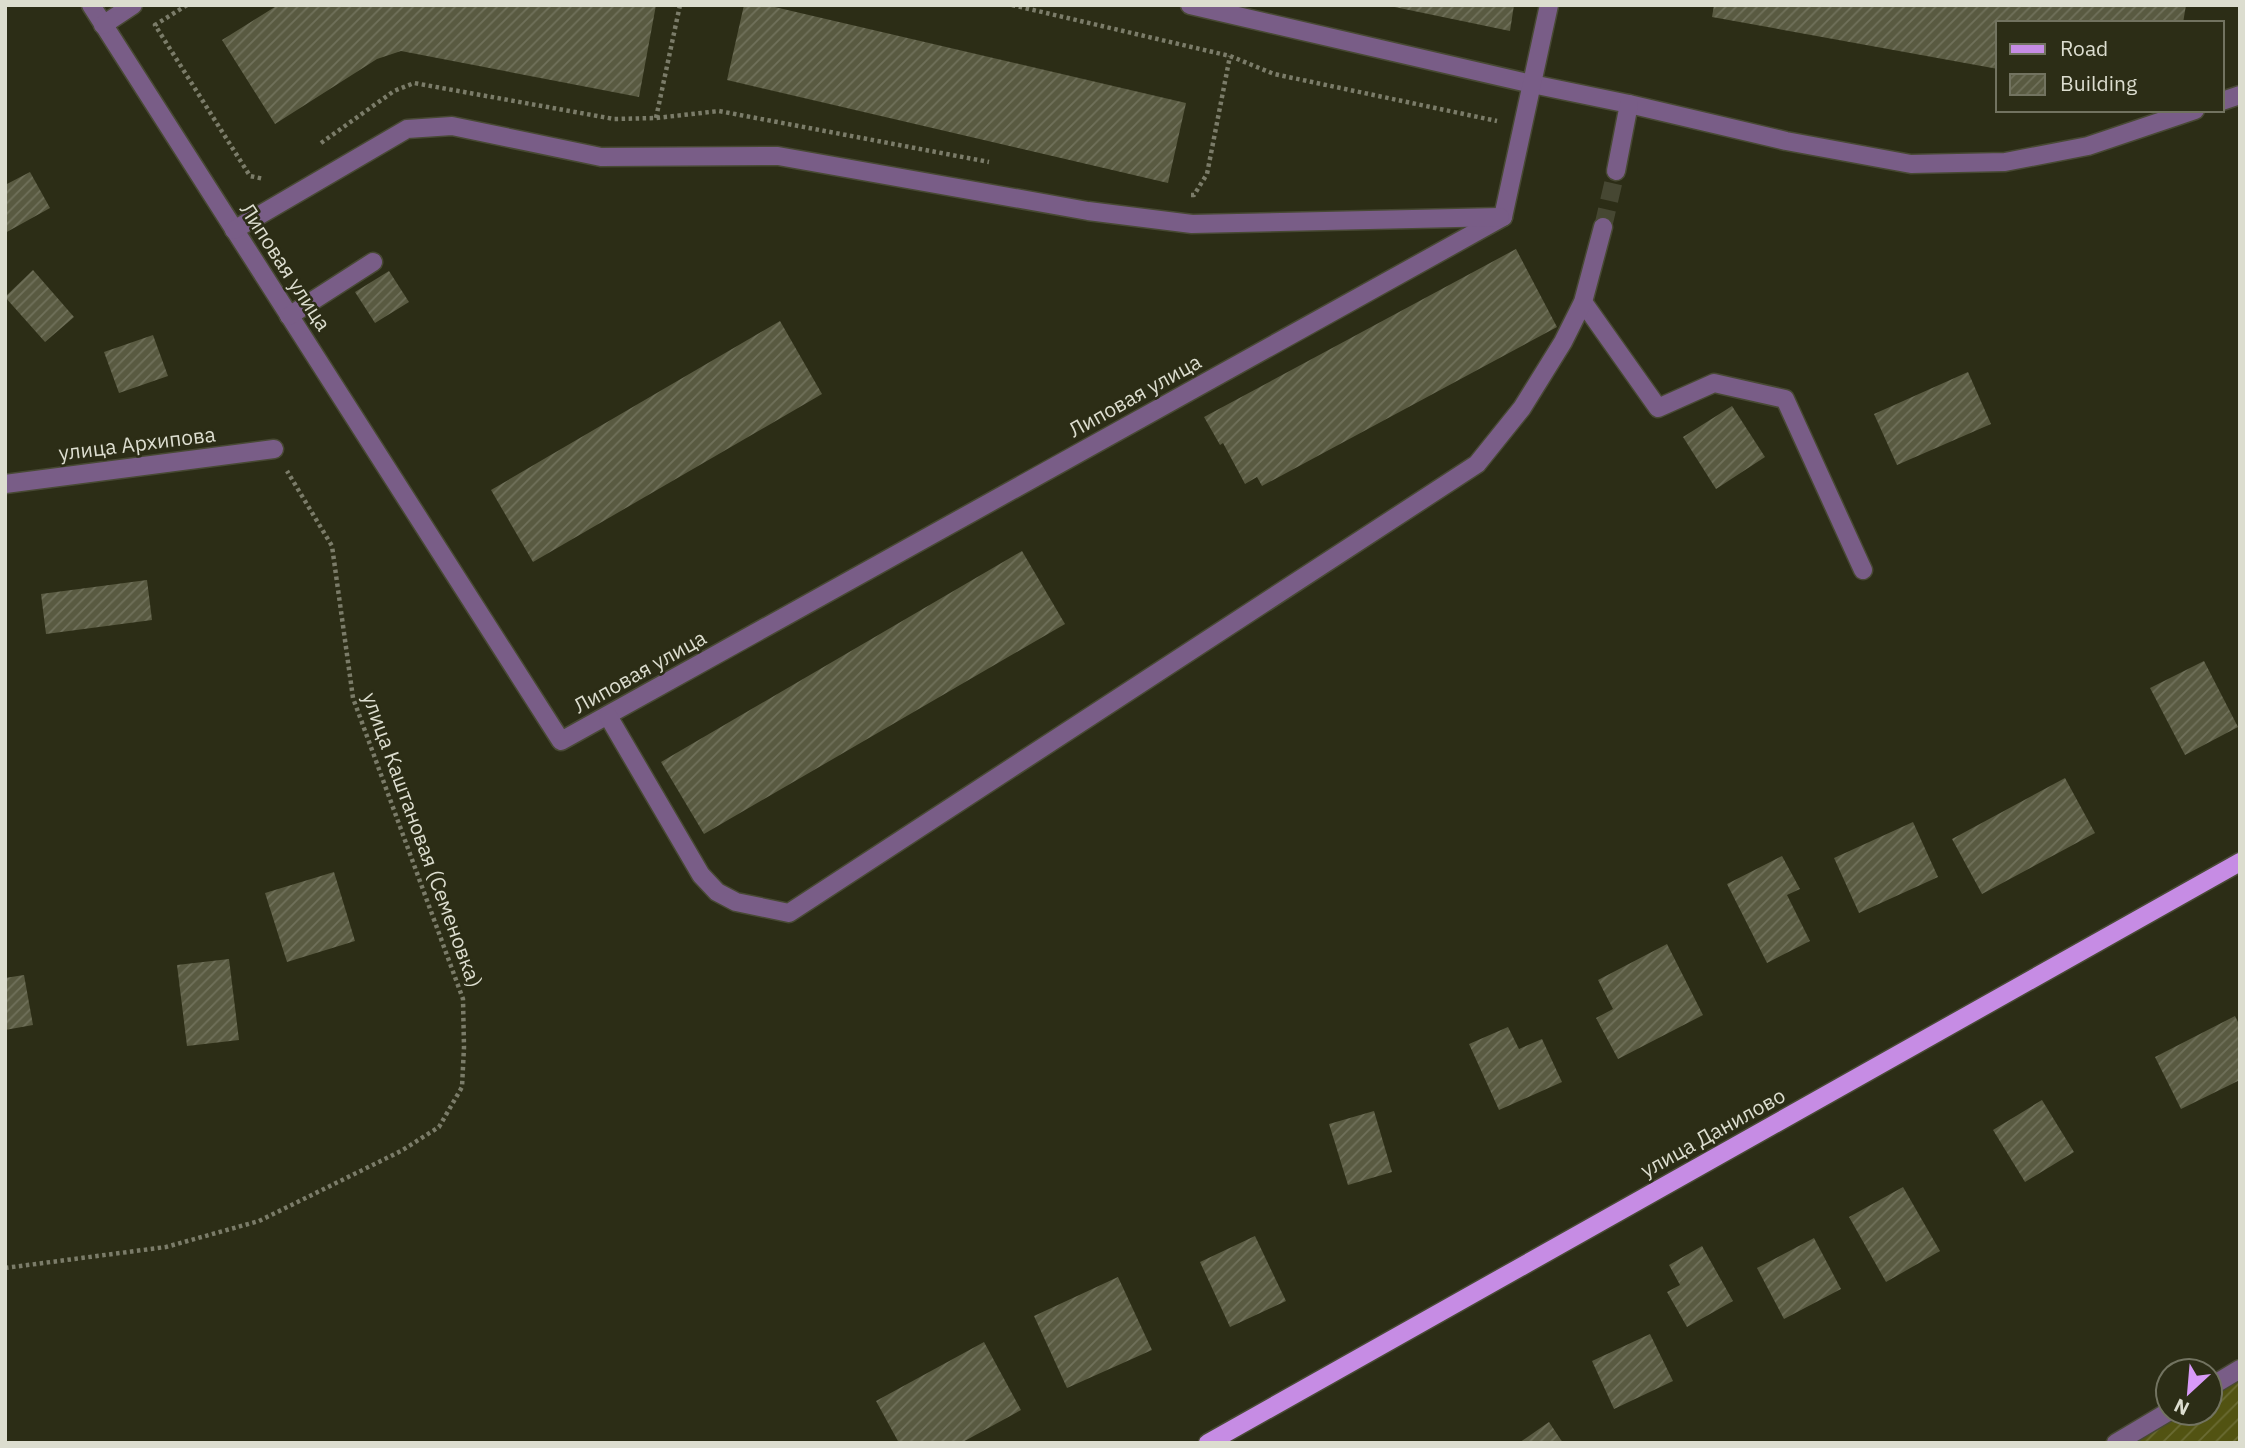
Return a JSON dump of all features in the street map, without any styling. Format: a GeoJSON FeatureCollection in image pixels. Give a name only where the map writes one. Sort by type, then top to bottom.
{"type":"FeatureCollection","features":[{"type":"Feature","properties":{"kind":"main road","name":"улица Данилово"},"geometry":{"type":"LineString","coordinates":[[1208,1443],[2240,862]]}},
{"type":"Feature","properties":{"kind":"street","name":"Липовая улица"},"geometry":{"type":"LineString","coordinates":[[91,5],[561,741],[1503,217]]}},
{"type":"Feature","properties":{"kind":"street"},"geometry":{"type":"LineString","coordinates":[[103,25],[133,5]]}},
{"type":"Feature","properties":{"kind":"street"},"geometry":{"type":"LineString","coordinates":[[1190,5],[1786,141],[1911,164],[2005,162],[2088,146],[2190,112]]}},
{"type":"Feature","properties":{"kind":"street"},"geometry":{"type":"LineString","coordinates":[[234,230],[407,128],[452,126],[601,157],[778,156],[1088,211],[1192,224],[1503,217],[1549,5]]}},
{"type":"Feature","properties":{"kind":"street"},"geometry":{"type":"LineString","coordinates":[[1616,171],[1629,104]]}},
{"type":"Feature","properties":{"kind":"street"},"geometry":{"type":"LineString","coordinates":[[608,716],[701,875],[709,884],[717,892],[736,902],[789,913],[1477,464],[1522,408],[1563,342],[1583,302],[1603,227]]}},
{"type":"Feature","properties":{"kind":"street"},"geometry":{"type":"LineString","coordinates":[[289,316],[373,262]]}},
{"type":"Feature","properties":{"kind":"street"},"geometry":{"type":"LineString","coordinates":[[1583,302],[1658,408],[1714,383],[1786,399],[1863,570]]}},
{"type":"Feature","properties":{"kind":"street","name":"улица Архипова"},"geometry":{"type":"LineString","coordinates":[[5,484],[274,449]]}},
{"type":"Feature","properties":{"kind":"street"},"geometry":{"type":"LineString","coordinates":[[2224,1379],[2240,1369]]}},
{"type":"Feature","properties":{"kind":"street"},"geometry":{"type":"LineString","coordinates":[[2116,1443],[2154,1420]]}},
{"type":"Feature","properties":{"kind":"path"},"geometry":{"type":"LineString","coordinates":[[187,5],[155,25],[250,176],[264,179],[276,174]]}},
{"type":"Feature","properties":{"kind":"path"},"geometry":{"type":"LineString","coordinates":[[656,118],[680,5]]}},
{"type":"Feature","properties":{"kind":"path"},"geometry":{"type":"LineString","coordinates":[[1012,5],[1230,56],[1274,74],[1523,126]]}},
{"type":"Feature","properties":{"kind":"path"},"geometry":{"type":"LineString","coordinates":[[1184,195],[1194,195],[1207,174],[1230,56]]}},
{"type":"Feature","properties":{"kind":"path"},"geometry":{"type":"LineString","coordinates":[[319,145],[394,91],[414,83],[614,119],[656,118],[719,111],[1000,164]]}},
{"type":"Feature","properties":{"kind":"path","name":"улица Каштановая (Семеновка)"},"geometry":{"type":"LineString","coordinates":[[5,1268],[166,1247],[259,1221],[401,1151],[439,1127],[462,1087],[463,999],[353,698],[332,546],[274,449]]}},
{"type":"Feature","properties":{"kind":"shaded area"},"geometry":{"type":"Polygon","coordinates":[[[2240,1368],[2240,1443],[2101,1443],[2154,1415],[2154,1427],[2224,1427],[2224,1377],[2240,1368]]]}},
{"type":"Feature","properties":{"kind":"building"},"geometry":{"type":"Polygon","coordinates":[[[278,5],[656,5],[639,97],[401,51],[377,59],[275,124],[222,40],[278,5]]]}},
{"type":"Feature","properties":{"kind":"building"},"geometry":{"type":"Polygon","coordinates":[[[744,5],[766,5],[1186,103],[1168,183],[727,80],[744,5]]]}},
{"type":"Feature","properties":{"kind":"building"},"geometry":{"type":"Polygon","coordinates":[[[1385,5],[1514,5],[1510,31],[1385,5]]]}},
{"type":"Feature","properties":{"kind":"building"},"geometry":{"type":"Polygon","coordinates":[[[1714,5],[2186,5],[2183,21],[1996,21],[1996,69],[1712,17],[1714,5]]]}},
{"type":"Feature","properties":{"kind":"building"},"geometry":{"type":"Polygon","coordinates":[[[30,172],[50,208],[5,233],[5,185],[30,172]]]}},
{"type":"Feature","properties":{"kind":"building"},"geometry":{"type":"Polygon","coordinates":[[[1516,249],[1557,327],[1262,486],[1257,477],[1245,484],[1223,443],[1220,445],[1204,417],[1516,249]]]}},
{"type":"Feature","properties":{"kind":"building"},"geometry":{"type":"Polygon","coordinates":[[[33,270],[74,317],[45,342],[5,297],[33,270]]]}},
{"type":"Feature","properties":{"kind":"building"},"geometry":{"type":"Polygon","coordinates":[[[389,271],[409,302],[375,323],[355,292],[389,271]]]}},
{"type":"Feature","properties":{"kind":"building"},"geometry":{"type":"Polygon","coordinates":[[[780,321],[822,394],[533,562],[491,490],[780,321]]]}},
{"type":"Feature","properties":{"kind":"building"},"geometry":{"type":"Polygon","coordinates":[[[153,335],[168,376],[119,393],[104,352],[153,335]]]}},
{"type":"Feature","properties":{"kind":"building"},"geometry":{"type":"Polygon","coordinates":[[[1968,372],[1991,424],[1897,465],[1874,414],[1968,372]]]}},
{"type":"Feature","properties":{"kind":"building"},"geometry":{"type":"Polygon","coordinates":[[[1732,406],[1765,457],[1716,489],[1683,437],[1732,406]]]}},
{"type":"Feature","properties":{"kind":"building"},"geometry":{"type":"Polygon","coordinates":[[[1022,551],[1065,624],[704,834],[661,762],[1022,551]]]}},
{"type":"Feature","properties":{"kind":"building"},"geometry":{"type":"Polygon","coordinates":[[[147,580],[152,620],[46,634],[41,594],[147,580]]]}},
{"type":"Feature","properties":{"kind":"building"},"geometry":{"type":"Polygon","coordinates":[[[2204,661],[2238,727],[2185,755],[2150,688],[2204,661]]]}},
{"type":"Feature","properties":{"kind":"building"},"geometry":{"type":"Polygon","coordinates":[[[2065,778],[2095,833],[1982,894],[1952,839],[2065,778]]]}},
{"type":"Feature","properties":{"kind":"building"},"geometry":{"type":"Polygon","coordinates":[[[1913,822],[1938,877],[1859,913],[1834,858],[1913,822]]]}},
{"type":"Feature","properties":{"kind":"building"},"geometry":{"type":"Polygon","coordinates":[[[1782,856],[1800,889],[1787,895],[1810,941],[1767,963],[1727,884],[1782,856]]]}},
{"type":"Feature","properties":{"kind":"building"},"geometry":{"type":"Polygon","coordinates":[[[334,872],[355,941],[287,962],[265,893],[334,872]]]}},
{"type":"Feature","properties":{"kind":"building"},"geometry":{"type":"Polygon","coordinates":[[[1667,944],[1703,1015],[1618,1059],[1596,1018],[1613,1009],[1598,980],[1667,944]]]}},
{"type":"Feature","properties":{"kind":"building"},"geometry":{"type":"Polygon","coordinates":[[[229,959],[239,1040],[187,1046],[177,965],[229,959]]]}},
{"type":"Feature","properties":{"kind":"building"},"geometry":{"type":"Polygon","coordinates":[[[24,975],[33,1025],[5,1030],[5,978],[24,975]]]}},
{"type":"Feature","properties":{"kind":"building"},"geometry":{"type":"Polygon","coordinates":[[[2235,1016],[2240,1026],[2240,1080],[2181,1109],[2155,1057],[2235,1016]]]}},
{"type":"Feature","properties":{"kind":"building"},"geometry":{"type":"Polygon","coordinates":[[[1508,1027],[1519,1049],[1542,1039],[1562,1082],[1499,1110],[1469,1044],[1508,1027]]]}},
{"type":"Feature","properties":{"kind":"building"},"geometry":{"type":"Polygon","coordinates":[[[2042,1100],[2074,1152],[2025,1182],[1993,1130],[2042,1100]]]}},
{"type":"Feature","properties":{"kind":"building"},"geometry":{"type":"Polygon","coordinates":[[[1374,1111],[1392,1172],[1348,1185],[1329,1124],[1374,1111]]]}},
{"type":"Feature","properties":{"kind":"building"},"geometry":{"type":"Polygon","coordinates":[[[1903,1187],[1940,1251],[1886,1282],[1849,1217],[1903,1187]]]}},
{"type":"Feature","properties":{"kind":"building"},"geometry":{"type":"Polygon","coordinates":[[[1255,1236],[1286,1301],[1230,1327],[1200,1262],[1255,1236]]]}},
{"type":"Feature","properties":{"kind":"building"},"geometry":{"type":"Polygon","coordinates":[[[1814,1238],[1841,1289],[1784,1319],[1757,1268],[1814,1238]]]}},
{"type":"Feature","properties":{"kind":"building"},"geometry":{"type":"Polygon","coordinates":[[[1702,1246],[1733,1301],[1687,1327],[1667,1292],[1680,1285],[1669,1265],[1702,1246]]]}},
{"type":"Feature","properties":{"kind":"building"},"geometry":{"type":"Polygon","coordinates":[[[1118,1277],[1152,1350],[1067,1388],[1034,1316],[1118,1277]]]}},
{"type":"Feature","properties":{"kind":"building"},"geometry":{"type":"Polygon","coordinates":[[[1650,1334],[1673,1381],[1614,1409],[1592,1361],[1650,1334]]]}},
{"type":"Feature","properties":{"kind":"building"},"geometry":{"type":"Polygon","coordinates":[[[984,1342],[1021,1410],[961,1443],[899,1443],[876,1401],[984,1342]]]}},
{"type":"Feature","properties":{"kind":"building"},"geometry":{"type":"Polygon","coordinates":[[[1549,1422],[1563,1443],[1519,1443],[1549,1422]]]}},
{"type":"Feature","properties":{"kind":"tunnel"},"geometry":{"type":"LineString","coordinates":[[1603,227],[1616,171]]}}]}
